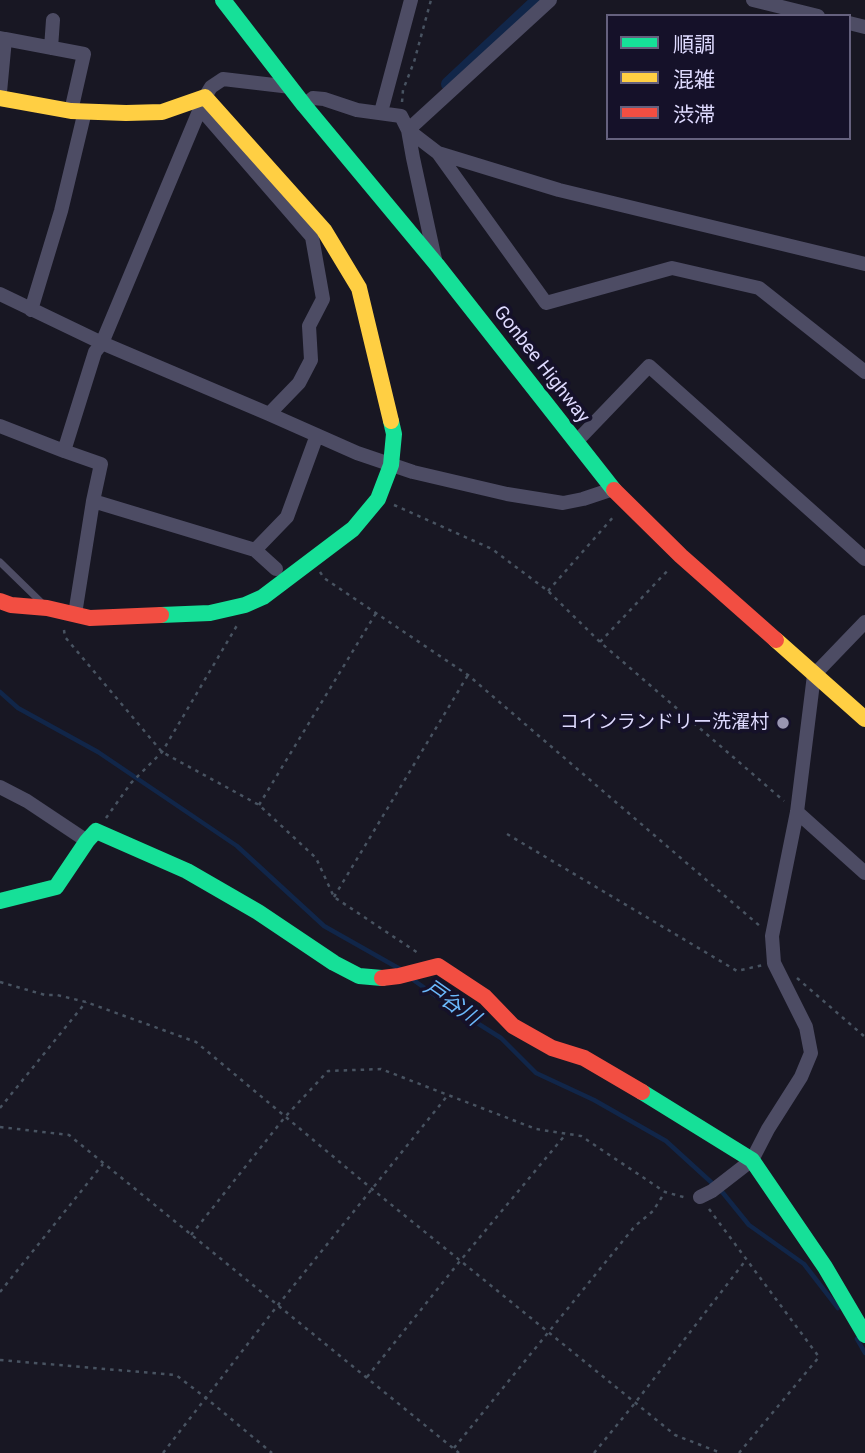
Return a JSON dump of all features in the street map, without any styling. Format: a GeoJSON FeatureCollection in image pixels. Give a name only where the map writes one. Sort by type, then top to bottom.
{"type":"FeatureCollection","features":[{"type":"Feature","properties":{"kind":"street","name":"Gonbee Highway"},"geometry":{"type":"LineString","coordinates":[[223,0],[612,489],[681,556],[865,719]]}},
{"type":"Feature","properties":{"kind":"street"},"geometry":{"type":"LineString","coordinates":[[381,113],[411,0]]}},
{"type":"Feature","properties":{"kind":"street"},"geometry":{"type":"LineString","coordinates":[[408,130],[550,0]]}},
{"type":"Feature","properties":{"kind":"street"},"geometry":{"type":"LineString","coordinates":[[753,0],[810,14]]}},
{"type":"Feature","properties":{"kind":"street"},"geometry":{"type":"LineString","coordinates":[[51,48],[53,20]]}},
{"type":"Feature","properties":{"kind":"street"},"geometry":{"type":"LineString","coordinates":[[0,92],[3,39],[84,54],[78,111],[61,211],[31,310]]}},
{"type":"Feature","properties":{"kind":"street"},"geometry":{"type":"LineString","coordinates":[[64,452],[95,352],[102,343],[211,87],[223,79],[291,87]]}},
{"type":"Feature","properties":{"kind":"street"},"geometry":{"type":"LineString","coordinates":[[0,98],[78,111],[126,113],[162,112],[203,102]]}},
{"type":"Feature","properties":{"kind":"street"},"geometry":{"type":"LineString","coordinates":[[304,105],[313,98],[324,99],[357,110],[401,116],[408,130],[436,265]]}},
{"type":"Feature","properties":{"kind":"street"},"geometry":{"type":"LineString","coordinates":[[203,102],[312,237],[323,299],[309,326],[311,360],[299,383],[269,414]]}},
{"type":"Feature","properties":{"kind":"street"},"geometry":{"type":"LineString","coordinates":[[0,601],[90,618],[210,613],[245,605],[263,597],[354,529],[378,499],[391,464],[394,434],[359,288],[324,230],[203,102]]}},
{"type":"Feature","properties":{"kind":"street"},"geometry":{"type":"LineString","coordinates":[[408,130],[439,153],[546,303],[672,268],[759,288],[865,372]]}},
{"type":"Feature","properties":{"kind":"street"},"geometry":{"type":"LineString","coordinates":[[439,153],[559,190],[865,264]]}},
{"type":"Feature","properties":{"kind":"street"},"geometry":{"type":"LineString","coordinates":[[0,294],[102,343],[357,453],[413,472],[506,494],[564,503],[612,489]]}},
{"type":"Feature","properties":{"kind":"street"},"geometry":{"type":"LineString","coordinates":[[576,442],[649,366],[865,559]]}},
{"type":"Feature","properties":{"kind":"street"},"geometry":{"type":"LineString","coordinates":[[0,426],[101,464],[75,614]]}},
{"type":"Feature","properties":{"kind":"street"},"geometry":{"type":"LineString","coordinates":[[255,550],[287,517],[317,435]]}},
{"type":"Feature","properties":{"kind":"street"},"geometry":{"type":"LineString","coordinates":[[93,500],[255,550],[276,569]]}},
{"type":"Feature","properties":{"kind":"street"},"geometry":{"type":"LineString","coordinates":[[706,1194],[752,1160],[801,1077],[811,1053],[806,1027],[774,963],[772,936],[797,812],[814,675],[865,622]]}},
{"type":"Feature","properties":{"kind":"street"},"geometry":{"type":"LineString","coordinates":[[0,787],[92,836],[187,871],[359,976],[382,978],[406,975],[438,966],[485,996],[513,1026],[552,1048],[584,1058],[752,1160],[825,1267],[865,1335]]}},
{"type":"Feature","properties":{"kind":"street"},"geometry":{"type":"LineString","coordinates":[[797,812],[865,873]]}},
{"type":"Feature","properties":{"kind":"street"},"geometry":{"type":"LineString","coordinates":[[0,901],[56,887],[92,836]]}},
{"type":"Feature","properties":{"kind":"lane"},"geometry":{"type":"LineString","coordinates":[[0,562],[47,608]]}},
{"type":"Feature","properties":{"kind":"path"},"geometry":{"type":"LineString","coordinates":[[401,116],[403,90],[414,62],[431,0]]}},
{"type":"Feature","properties":{"kind":"path"},"geometry":{"type":"LineString","coordinates":[[378,499],[492,549],[548,592],[600,642],[797,812]]}},
{"type":"Feature","properties":{"kind":"path"},"geometry":{"type":"LineString","coordinates":[[548,592],[626,502]]}},
{"type":"Feature","properties":{"kind":"path"},"geometry":{"type":"LineString","coordinates":[[600,642],[681,556]]}},
{"type":"Feature","properties":{"kind":"path"},"geometry":{"type":"LineString","coordinates":[[311,562],[324,578],[468,675],[772,936]]}},
{"type":"Feature","properties":{"kind":"path"},"geometry":{"type":"LineString","coordinates":[[47,608],[63,624],[65,637],[162,752],[259,806],[316,858],[334,897],[438,966]]}},
{"type":"Feature","properties":{"kind":"path"},"geometry":{"type":"LineString","coordinates":[[259,806],[376,613]]}},
{"type":"Feature","properties":{"kind":"path"},"geometry":{"type":"LineString","coordinates":[[92,836],[131,783],[162,752],[240,621]]}},
{"type":"Feature","properties":{"kind":"path"},"geometry":{"type":"LineString","coordinates":[[334,897],[468,675]]}},
{"type":"Feature","properties":{"kind":"path"},"geometry":{"type":"LineString","coordinates":[[507,834],[737,971],[774,963]]}},
{"type":"Feature","properties":{"kind":"path"},"geometry":{"type":"LineString","coordinates":[[796,976],[865,1037]]}},
{"type":"Feature","properties":{"kind":"path"},"geometry":{"type":"LineString","coordinates":[[0,982],[45,995],[86,1002],[196,1042],[675,1435],[721,1453]]}},
{"type":"Feature","properties":{"kind":"path"},"geometry":{"type":"LineString","coordinates":[[0,1108],[86,1002]]}},
{"type":"Feature","properties":{"kind":"path"},"geometry":{"type":"LineString","coordinates":[[191,1235],[285,1117],[328,1071],[381,1069],[536,1129],[581,1136],[665,1192],[684,1199],[706,1194],[746,1260],[819,1357],[739,1453]]}},
{"type":"Feature","properties":{"kind":"path"},"geometry":{"type":"LineString","coordinates":[[163,1453],[278,1305],[448,1095]]}},
{"type":"Feature","properties":{"kind":"path"},"geometry":{"type":"LineString","coordinates":[[0,1127],[69,1135],[458,1453]]}},
{"type":"Feature","properties":{"kind":"path"},"geometry":{"type":"LineString","coordinates":[[366,1378],[566,1134]]}},
{"type":"Feature","properties":{"kind":"path"},"geometry":{"type":"LineString","coordinates":[[0,1292],[103,1163]]}},
{"type":"Feature","properties":{"kind":"path"},"geometry":{"type":"LineString","coordinates":[[453,1449],[635,1226],[653,1211],[665,1192]]}},
{"type":"Feature","properties":{"kind":"path"},"geometry":{"type":"LineString","coordinates":[[594,1453],[746,1260]]}},
{"type":"Feature","properties":{"kind":"path"},"geometry":{"type":"LineString","coordinates":[[0,1360],[176,1375],[272,1453]]}},
{"type":"Feature","properties":{"kind":"waterway"},"geometry":{"type":"LineString","coordinates":[[448,84],[538,0]]}},
{"type":"Feature","properties":{"kind":"waterway","name":"戸谷川"},"geometry":{"type":"LineString","coordinates":[[0,692],[18,708],[98,752],[237,846],[324,926],[400,969]]}},
{"type":"Feature","properties":{"kind":"waterway","name":"戸谷川"},"geometry":{"type":"LineString","coordinates":[[412,979],[501,1038],[536,1073],[594,1100],[666,1141],[723,1193],[749,1225],[804,1264],[838,1308]]}},
{"type":"Feature","properties":{"kind":"waterway","name":"戸谷川"},"geometry":{"type":"LineString","coordinates":[[857,1339],[865,1353]]}},
{"type":"Feature","properties":{"kind":"traffic: fast"},"geometry":{"type":"LineString","coordinates":[[223,0],[304,105],[437,265],[614,490]]}},
{"type":"Feature","properties":{"kind":"traffic: fast"},"geometry":{"type":"LineString","coordinates":[[161,615],[210,613],[245,605],[263,597],[353,529],[378,499],[391,465],[394,434],[391,421]]}},
{"type":"Feature","properties":{"kind":"traffic: fast"},"geometry":{"type":"LineString","coordinates":[[0,901],[56,887],[96,831],[187,871],[359,976],[382,978]]}},
{"type":"Feature","properties":{"kind":"traffic: fast"},"geometry":{"type":"LineString","coordinates":[[642,1092],[752,1160],[825,1267],[865,1335]]}},
{"type":"Feature","properties":{"kind":"traffic: slow"},"geometry":{"type":"LineString","coordinates":[[0,98],[71,111],[126,113],[162,112],[205,97],[324,230],[359,288],[391,421]]}},
{"type":"Feature","properties":{"kind":"traffic: slow"},"geometry":{"type":"LineString","coordinates":[[776,640],[865,719]]}},
{"type":"Feature","properties":{"kind":"traffic: jam"},"geometry":{"type":"LineString","coordinates":[[614,490],[681,556],[776,640]]}},
{"type":"Feature","properties":{"kind":"traffic: jam"},"geometry":{"type":"LineString","coordinates":[[0,601],[90,618],[161,615]]}},
{"type":"Feature","properties":{"kind":"traffic: jam"},"geometry":{"type":"LineString","coordinates":[[382,978],[438,966],[485,997],[513,1026],[552,1048],[584,1058],[642,1092]]}},
{"type":"Feature","properties":{"kind":"place","name":"コインランドリー洗濯村"},"geometry":{"type":"Point","coordinates":[783,723]}}]}
